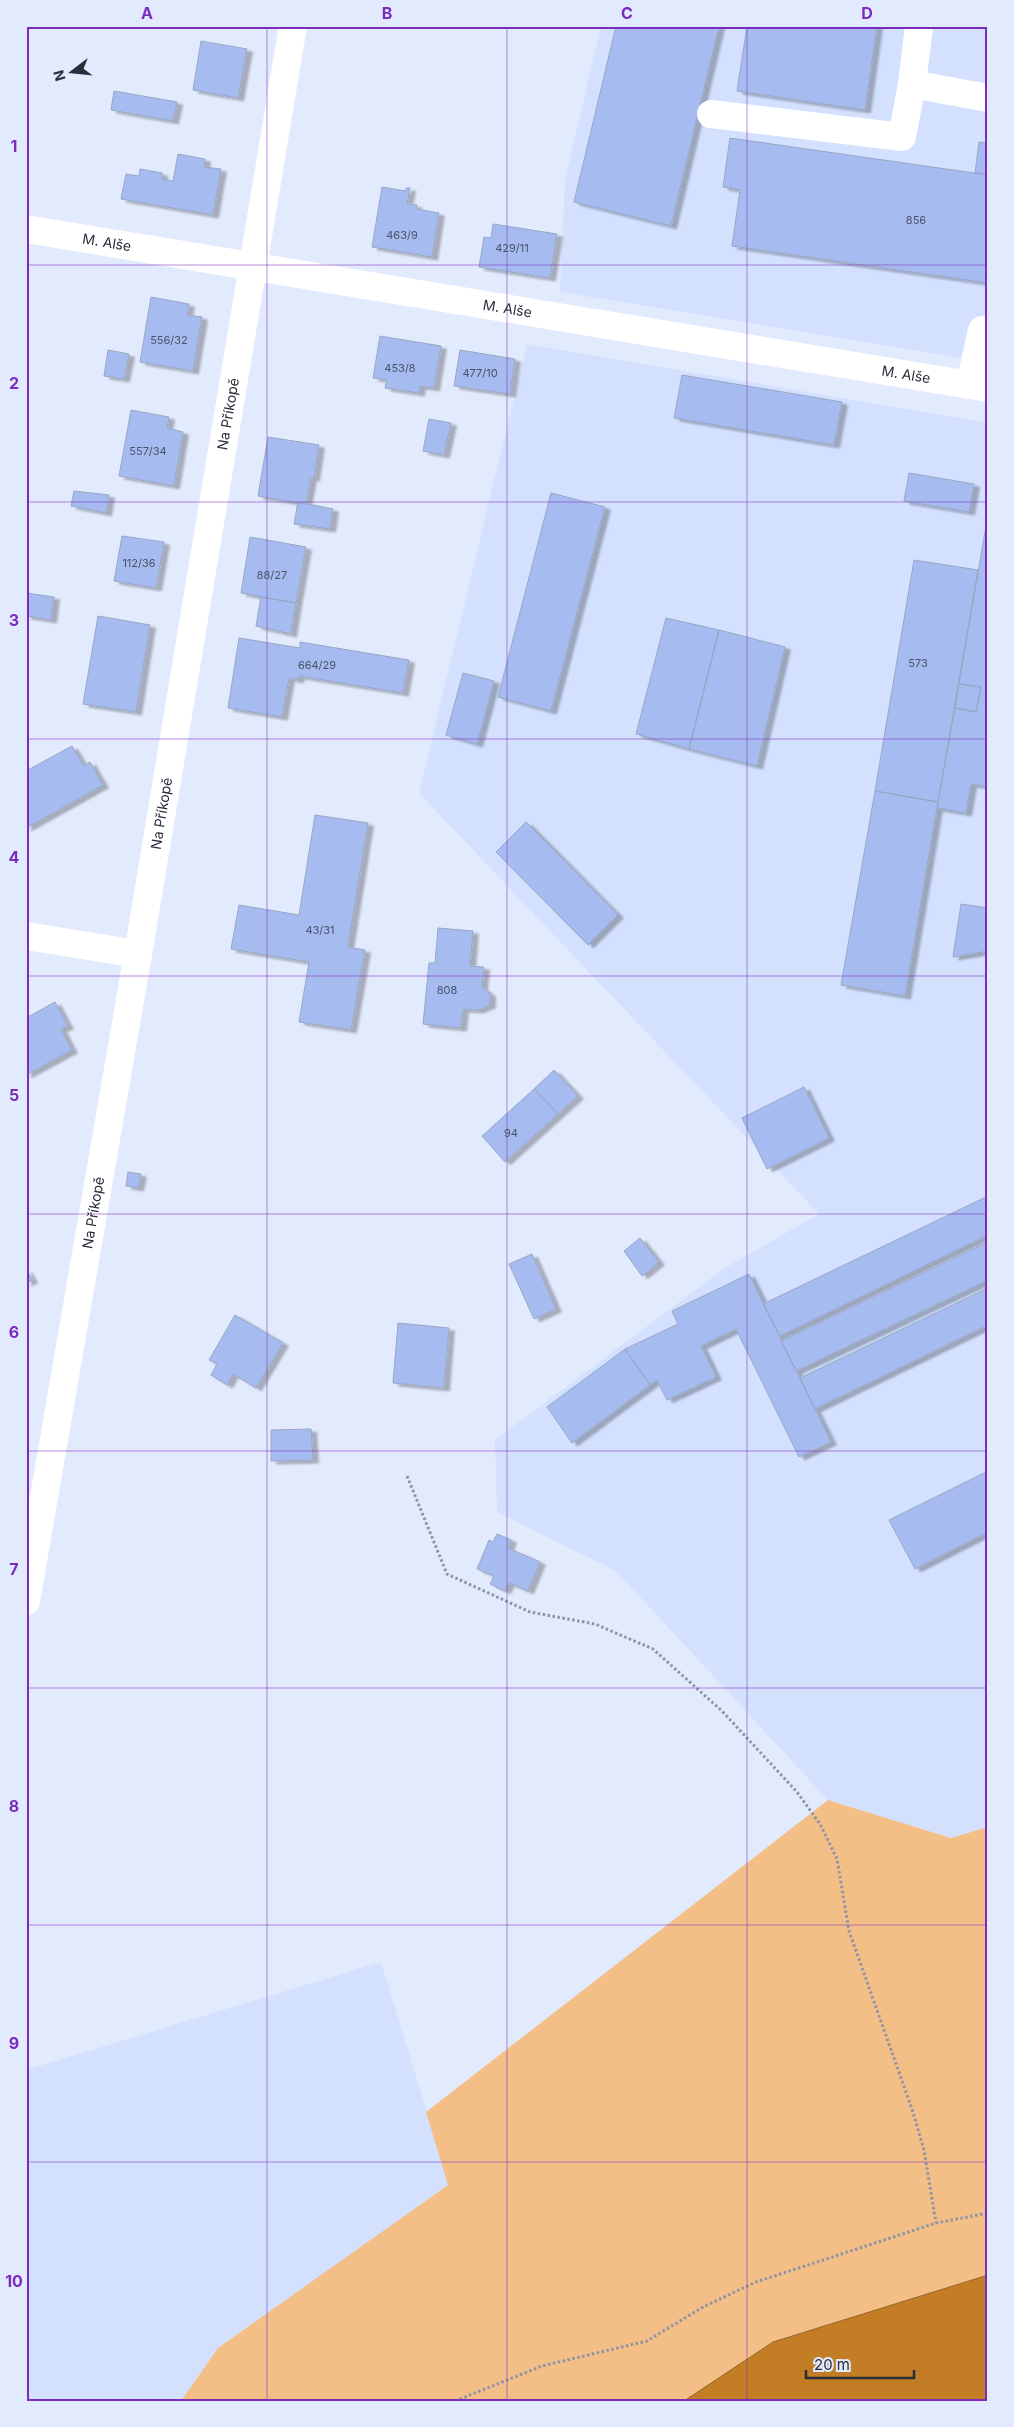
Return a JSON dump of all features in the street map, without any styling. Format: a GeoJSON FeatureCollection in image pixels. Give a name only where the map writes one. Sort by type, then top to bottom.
{"type":"FeatureCollection","features":[{"type":"Feature","properties":{"kind":"street","name":"Na Příkopě"},"geometry":{"type":"LineString","coordinates":[[26,1601],[138,954],[293,26]]}},
{"type":"Feature","properties":{"kind":"street"},"geometry":{"type":"LineString","coordinates":[[710,114],[902,137],[912,84],[919,26]]}},
{"type":"Feature","properties":{"kind":"street"},"geometry":{"type":"LineString","coordinates":[[912,84],[988,98]]}},
{"type":"Feature","properties":{"kind":"street","name":"M. Alše"},"geometry":{"type":"LineString","coordinates":[[26,229],[979,387]]}},
{"type":"Feature","properties":{"kind":"street"},"geometry":{"type":"LineString","coordinates":[[979,387],[982,330],[988,331]]}},
{"type":"Feature","properties":{"kind":"street"},"geometry":{"type":"LineString","coordinates":[[26,936],[138,954]]}},
{"type":"Feature","properties":{"kind":"path"},"geometry":{"type":"LineString","coordinates":[[407,1476],[447,1574],[530,1612],[595,1624],[653,1648],[722,1711],[797,1792],[820,1824],[837,1859],[849,1931],[887,2034],[924,2150],[936,2223]]}},
{"type":"Feature","properties":{"kind":"path"},"geometry":{"type":"LineString","coordinates":[[454,2401],[542,2366],[647,2341],[703,2307],[756,2282],[936,2223],[988,2212]]}},
{"type":"Feature","properties":{"kind":"shaded area"},"geometry":{"type":"Polygon","coordinates":[[[601,26],[988,26],[988,362],[560,292],[565,180],[601,26]]]}},
{"type":"Feature","properties":{"kind":"shaded area"},"geometry":{"type":"Polygon","coordinates":[[[527,344],[988,423],[988,1827],[951,1838],[828,1800],[616,1571],[497,1512],[495,1440],[725,1268],[819,1214],[419,793],[527,344]]]}},
{"type":"Feature","properties":{"kind":"shaded area"},"geometry":{"type":"Polygon","coordinates":[[[828,1800],[951,1838],[988,1827],[988,2275],[773,2342],[684,2401],[181,2401],[218,2348],[448,2185],[426,2112],[828,1800]]]}},
{"type":"Feature","properties":{"kind":"shaded area"},"geometry":{"type":"Polygon","coordinates":[[[381,1962],[449,2185],[218,2348],[181,2401],[26,2401],[26,2070],[381,1962]]]}},
{"type":"Feature","properties":{"kind":"shaded area"},"geometry":{"type":"Polygon","coordinates":[[[988,2275],[988,2401],[684,2401],[773,2342],[988,2275]]]}},
{"type":"Feature","properties":{"kind":"building"},"geometry":{"type":"Polygon","coordinates":[[[616,26],[719,26],[671,226],[574,202],[616,26]]]}},
{"type":"Feature","properties":{"kind":"building"},"geometry":{"type":"Polygon","coordinates":[[[747,26],[877,26],[865,110],[737,91],[747,26]]]}},
{"type":"Feature","properties":{"kind":"building"},"geometry":{"type":"Polygon","coordinates":[[[201,41],[247,49],[238,98],[193,90],[201,41]]]}},
{"type":"Feature","properties":{"kind":"building"},"geometry":{"type":"Polygon","coordinates":[[[114,91],[177,102],[173,121],[111,110],[114,91]]]}},
{"type":"Feature","properties":{"kind":"building"},"geometry":{"type":"Polygon","coordinates":[[[730,138],[988,175],[988,283],[732,246],[740,190],[723,187],[730,138]]]}},
{"type":"Feature","properties":{"kind":"building"},"geometry":{"type":"Polygon","coordinates":[[[979,142],[988,143],[988,174],[975,173],[979,142]]]}},
{"type":"Feature","properties":{"kind":"building"},"geometry":{"type":"Polygon","coordinates":[[[178,154],[205,159],[204,167],[221,169],[213,215],[121,199],[126,174],[139,176],[140,169],[162,173],[162,179],[173,181],[178,154]]]}},
{"type":"Feature","properties":{"kind":"building"},"geometry":{"type":"Polygon","coordinates":[[[382,187],[406,191],[406,188],[410,188],[407,204],[417,205],[416,209],[439,213],[432,257],[372,247],[382,187]]]}},
{"type":"Feature","properties":{"kind":"building"},"geometry":{"type":"Polygon","coordinates":[[[493,224],[557,234],[550,278],[479,267],[484,237],[491,238],[493,224]]]}},
{"type":"Feature","properties":{"kind":"building"},"geometry":{"type":"Polygon","coordinates":[[[151,297],[189,304],[187,315],[202,317],[193,371],[140,362],[151,297]]]}},
{"type":"Feature","properties":{"kind":"building"},"geometry":{"type":"Polygon","coordinates":[[[380,336],[441,346],[434,388],[420,386],[419,393],[385,388],[387,380],[373,378],[380,336]]]}},
{"type":"Feature","properties":{"kind":"building"},"geometry":{"type":"Polygon","coordinates":[[[108,350],[129,354],[124,379],[104,376],[108,350]]]}},
{"type":"Feature","properties":{"kind":"building"},"geometry":{"type":"Polygon","coordinates":[[[460,350],[515,359],[510,394],[454,386],[460,350]]]}},
{"type":"Feature","properties":{"kind":"building"},"geometry":{"type":"Polygon","coordinates":[[[682,375],[842,402],[834,445],[674,418],[682,375]]]}},
{"type":"Feature","properties":{"kind":"building"},"geometry":{"type":"Polygon","coordinates":[[[131,410],[169,417],[167,428],[183,432],[174,486],[119,476],[131,410]]]}},
{"type":"Feature","properties":{"kind":"building"},"geometry":{"type":"Polygon","coordinates":[[[429,419],[451,423],[444,455],[423,451],[429,419]]]}},
{"type":"Feature","properties":{"kind":"building"},"geometry":{"type":"Polygon","coordinates":[[[268,437],[319,445],[314,478],[311,478],[306,504],[258,496],[268,437]]]}},
{"type":"Feature","properties":{"kind":"building"},"geometry":{"type":"Polygon","coordinates":[[[909,473],[974,484],[969,512],[904,501],[909,473]]]}},
{"type":"Feature","properties":{"kind":"building"},"geometry":{"type":"Polygon","coordinates":[[[74,491],[109,495],[106,513],[71,506],[74,491]]]}},
{"type":"Feature","properties":{"kind":"building"},"geometry":{"type":"Polygon","coordinates":[[[551,493],[605,507],[551,711],[498,697],[551,493]]]}},
{"type":"Feature","properties":{"kind":"building"},"geometry":{"type":"Polygon","coordinates":[[[298,502],[333,509],[330,529],[294,524],[298,502]]]}},
{"type":"Feature","properties":{"kind":"building"},"geometry":{"type":"Polygon","coordinates":[[[988,514],[988,787],[971,784],[966,813],[937,808],[955,708],[976,712],[981,687],[959,684],[988,514]]]}},
{"type":"Feature","properties":{"kind":"building"},"geometry":{"type":"Polygon","coordinates":[[[122,536],[164,542],[156,588],[114,581],[122,536]]]}},
{"type":"Feature","properties":{"kind":"building"},"geometry":{"type":"Polygon","coordinates":[[[250,537],[306,547],[296,603],[241,593],[250,537]]]}},
{"type":"Feature","properties":{"kind":"building"},"geometry":{"type":"Polygon","coordinates":[[[914,560],[978,570],[938,802],[875,791],[914,560]]]}},
{"type":"Feature","properties":{"kind":"building"},"geometry":{"type":"Polygon","coordinates":[[[26,593],[54,597],[51,620],[26,616],[26,593]]]}},
{"type":"Feature","properties":{"kind":"building"},"geometry":{"type":"Polygon","coordinates":[[[261,597],[296,603],[291,634],[256,626],[261,597]]]}},
{"type":"Feature","properties":{"kind":"building"},"geometry":{"type":"Polygon","coordinates":[[[98,616],[150,625],[136,712],[83,704],[98,616]]]}},
{"type":"Feature","properties":{"kind":"building"},"geometry":{"type":"Polygon","coordinates":[[[666,618],[719,630],[689,749],[636,734],[666,618]]]}},
{"type":"Feature","properties":{"kind":"building"},"geometry":{"type":"Polygon","coordinates":[[[719,630],[785,647],[757,766],[689,749],[719,630]]]}},
{"type":"Feature","properties":{"kind":"building"},"geometry":{"type":"Polygon","coordinates":[[[239,638],[300,648],[300,642],[409,660],[403,693],[299,676],[298,680],[289,678],[282,717],[228,708],[239,638]]]}},
{"type":"Feature","properties":{"kind":"building"},"geometry":{"type":"Polygon","coordinates":[[[463,673],[494,681],[477,744],[446,735],[463,673]]]}},
{"type":"Feature","properties":{"kind":"building"},"geometry":{"type":"Polygon","coordinates":[[[959,684],[981,687],[976,712],[955,708],[959,684]]]}},
{"type":"Feature","properties":{"kind":"building"},"geometry":{"type":"Polygon","coordinates":[[[72,746],[84,766],[90,762],[103,785],[26,828],[26,771],[72,746]]]}},
{"type":"Feature","properties":{"kind":"building"},"geometry":{"type":"Polygon","coordinates":[[[875,791],[938,802],[905,996],[841,985],[875,791]]]}},
{"type":"Feature","properties":{"kind":"building"},"geometry":{"type":"Polygon","coordinates":[[[315,815],[368,823],[348,947],[365,950],[351,1030],[299,1022],[309,962],[231,949],[239,905],[299,915],[315,815]]]}},
{"type":"Feature","properties":{"kind":"building"},"geometry":{"type":"Polygon","coordinates":[[[526,822],[618,915],[588,945],[496,852],[526,822]]]}},
{"type":"Feature","properties":{"kind":"building"},"geometry":{"type":"Polygon","coordinates":[[[961,904],[988,908],[988,951],[953,957],[961,904]]]}},
{"type":"Feature","properties":{"kind":"building"},"geometry":{"type":"Polygon","coordinates":[[[438,928],[473,931],[470,966],[484,967],[482,987],[490,994],[490,1005],[478,1010],[463,1009],[461,1028],[423,1024],[429,963],[435,963],[438,928]]]}},
{"type":"Feature","properties":{"kind":"building"},"geometry":{"type":"Polygon","coordinates":[[[55,1002],[68,1026],[61,1029],[72,1050],[26,1075],[26,1018],[55,1002]]]}},
{"type":"Feature","properties":{"kind":"building"},"geometry":{"type":"Polygon","coordinates":[[[554,1070],[578,1096],[558,1114],[534,1089],[554,1070]]]}},
{"type":"Feature","properties":{"kind":"building"},"geometry":{"type":"Polygon","coordinates":[[[804,1087],[829,1138],[767,1169],[742,1118],[804,1087]]]}},
{"type":"Feature","properties":{"kind":"building"},"geometry":{"type":"Polygon","coordinates":[[[534,1089],[558,1114],[505,1162],[482,1136],[534,1089]]]}},
{"type":"Feature","properties":{"kind":"building"},"geometry":{"type":"Polygon","coordinates":[[[128,1172],[141,1174],[138,1188],[126,1186],[128,1172]]]}},
{"type":"Feature","properties":{"kind":"building"},"geometry":{"type":"Polygon","coordinates":[[[988,1196],[988,1235],[780,1336],[763,1304],[988,1196]]]}},
{"type":"Feature","properties":{"kind":"building"},"geometry":{"type":"Polygon","coordinates":[[[640,1238],[659,1262],[642,1276],[624,1251],[640,1238]]]}},
{"type":"Feature","properties":{"kind":"building"},"geometry":{"type":"Polygon","coordinates":[[[988,1242],[988,1280],[796,1371],[781,1341],[988,1242]]]}},
{"type":"Feature","properties":{"kind":"building"},"geometry":{"type":"Polygon","coordinates":[[[532,1254],[556,1309],[534,1319],[509,1264],[532,1254]]]}},
{"type":"Feature","properties":{"kind":"building"},"geometry":{"type":"Polygon","coordinates":[[[26,1269],[32,1280],[26,1283],[26,1269]]]}},
{"type":"Feature","properties":{"kind":"building"},"geometry":{"type":"Polygon","coordinates":[[[749,1274],[831,1442],[799,1457],[736,1329],[701,1346],[716,1377],[667,1400],[657,1380],[650,1385],[625,1349],[678,1324],[672,1311],[749,1274]]]}},
{"type":"Feature","properties":{"kind":"building"},"geometry":{"type":"Polygon","coordinates":[[[988,1288],[988,1325],[815,1409],[800,1378],[988,1288]]]}},
{"type":"Feature","properties":{"kind":"building"},"geometry":{"type":"Polygon","coordinates":[[[235,1315],[283,1343],[256,1388],[233,1374],[227,1385],[211,1375],[217,1364],[209,1360],[235,1315]]]}},
{"type":"Feature","properties":{"kind":"building"},"geometry":{"type":"Polygon","coordinates":[[[398,1323],[449,1328],[444,1388],[393,1383],[398,1323]]]}},
{"type":"Feature","properties":{"kind":"building"},"geometry":{"type":"Polygon","coordinates":[[[625,1349],[650,1385],[572,1443],[547,1407],[625,1349]]]}},
{"type":"Feature","properties":{"kind":"building"},"geometry":{"type":"Polygon","coordinates":[[[311,1429],[313,1460],[271,1461],[271,1430],[311,1429]]]}},
{"type":"Feature","properties":{"kind":"building"},"geometry":{"type":"Polygon","coordinates":[[[988,1471],[988,1532],[915,1569],[889,1520],[988,1471]]]}},
{"type":"Feature","properties":{"kind":"building"},"geometry":{"type":"Polygon","coordinates":[[[497,1534],[511,1540],[508,1548],[540,1562],[528,1591],[509,1583],[505,1591],[490,1584],[494,1576],[477,1569],[489,1540],[493,1542],[497,1534]]]}}]}
